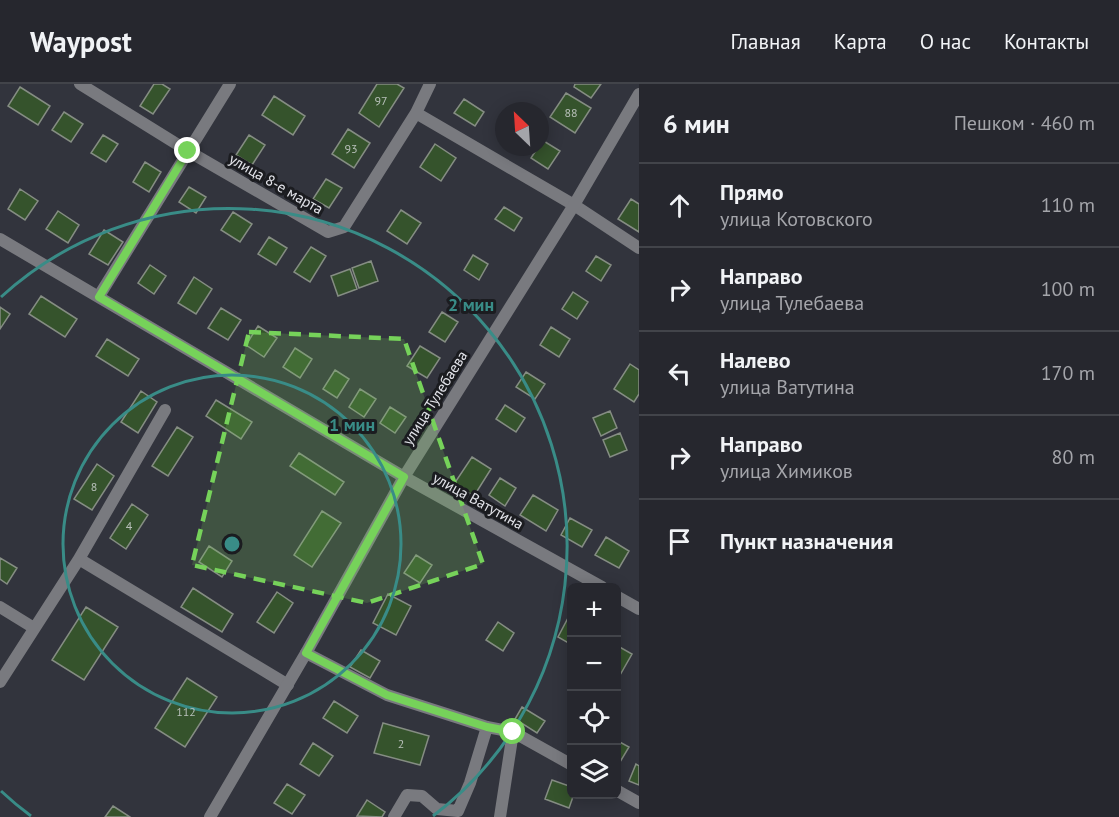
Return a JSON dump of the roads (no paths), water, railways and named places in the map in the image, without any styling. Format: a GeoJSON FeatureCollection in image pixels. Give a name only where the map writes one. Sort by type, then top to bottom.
{"type":"FeatureCollection","features":[{"type":"Feature","properties":{"kind":"street","name":"улица 8-е марта"},"geometry":{"type":"LineString","coordinates":[[80,84],[188,151],[328,232],[344,227],[416,112],[430,84]]}},
{"type":"Feature","properties":{"kind":"street"},"geometry":{"type":"LineString","coordinates":[[99,297],[230,84]]}},
{"type":"Feature","properties":{"kind":"street","name":"улица Тулебаева"},"geometry":{"type":"LineString","coordinates":[[210,817],[288,685],[404,477],[574,205],[639,94]]}},
{"type":"Feature","properties":{"kind":"street"},"geometry":{"type":"LineString","coordinates":[[416,112],[574,205],[639,248]]}},
{"type":"Feature","properties":{"kind":"street","name":"улица Ватутина"},"geometry":{"type":"LineString","coordinates":[[0,239],[404,477],[593,583]]}},
{"type":"Feature","properties":{"kind":"street"},"geometry":{"type":"LineString","coordinates":[[0,682],[78,559],[165,410]]}},
{"type":"Feature","properties":{"kind":"street"},"geometry":{"type":"LineString","coordinates":[[78,559],[288,685]]}},
{"type":"Feature","properties":{"kind":"street"},"geometry":{"type":"LineString","coordinates":[[621,599],[639,609]]}},
{"type":"Feature","properties":{"kind":"street"},"geometry":{"type":"LineString","coordinates":[[0,607],[34,628]]}},
{"type":"Feature","properties":{"kind":"street"},"geometry":{"type":"LineString","coordinates":[[306,653],[387,695],[487,727],[513,732],[567,762]]}},
{"type":"Feature","properties":{"kind":"street"},"geometry":{"type":"LineString","coordinates":[[394,817],[407,795],[422,796],[437,809],[458,811],[470,783],[487,727]]}},
{"type":"Feature","properties":{"kind":"street"},"geometry":{"type":"LineString","coordinates":[[500,817],[513,732]]}},
{"type":"Feature","properties":{"kind":"street"},"geometry":{"type":"LineString","coordinates":[[621,793],[639,803]]}}]}
